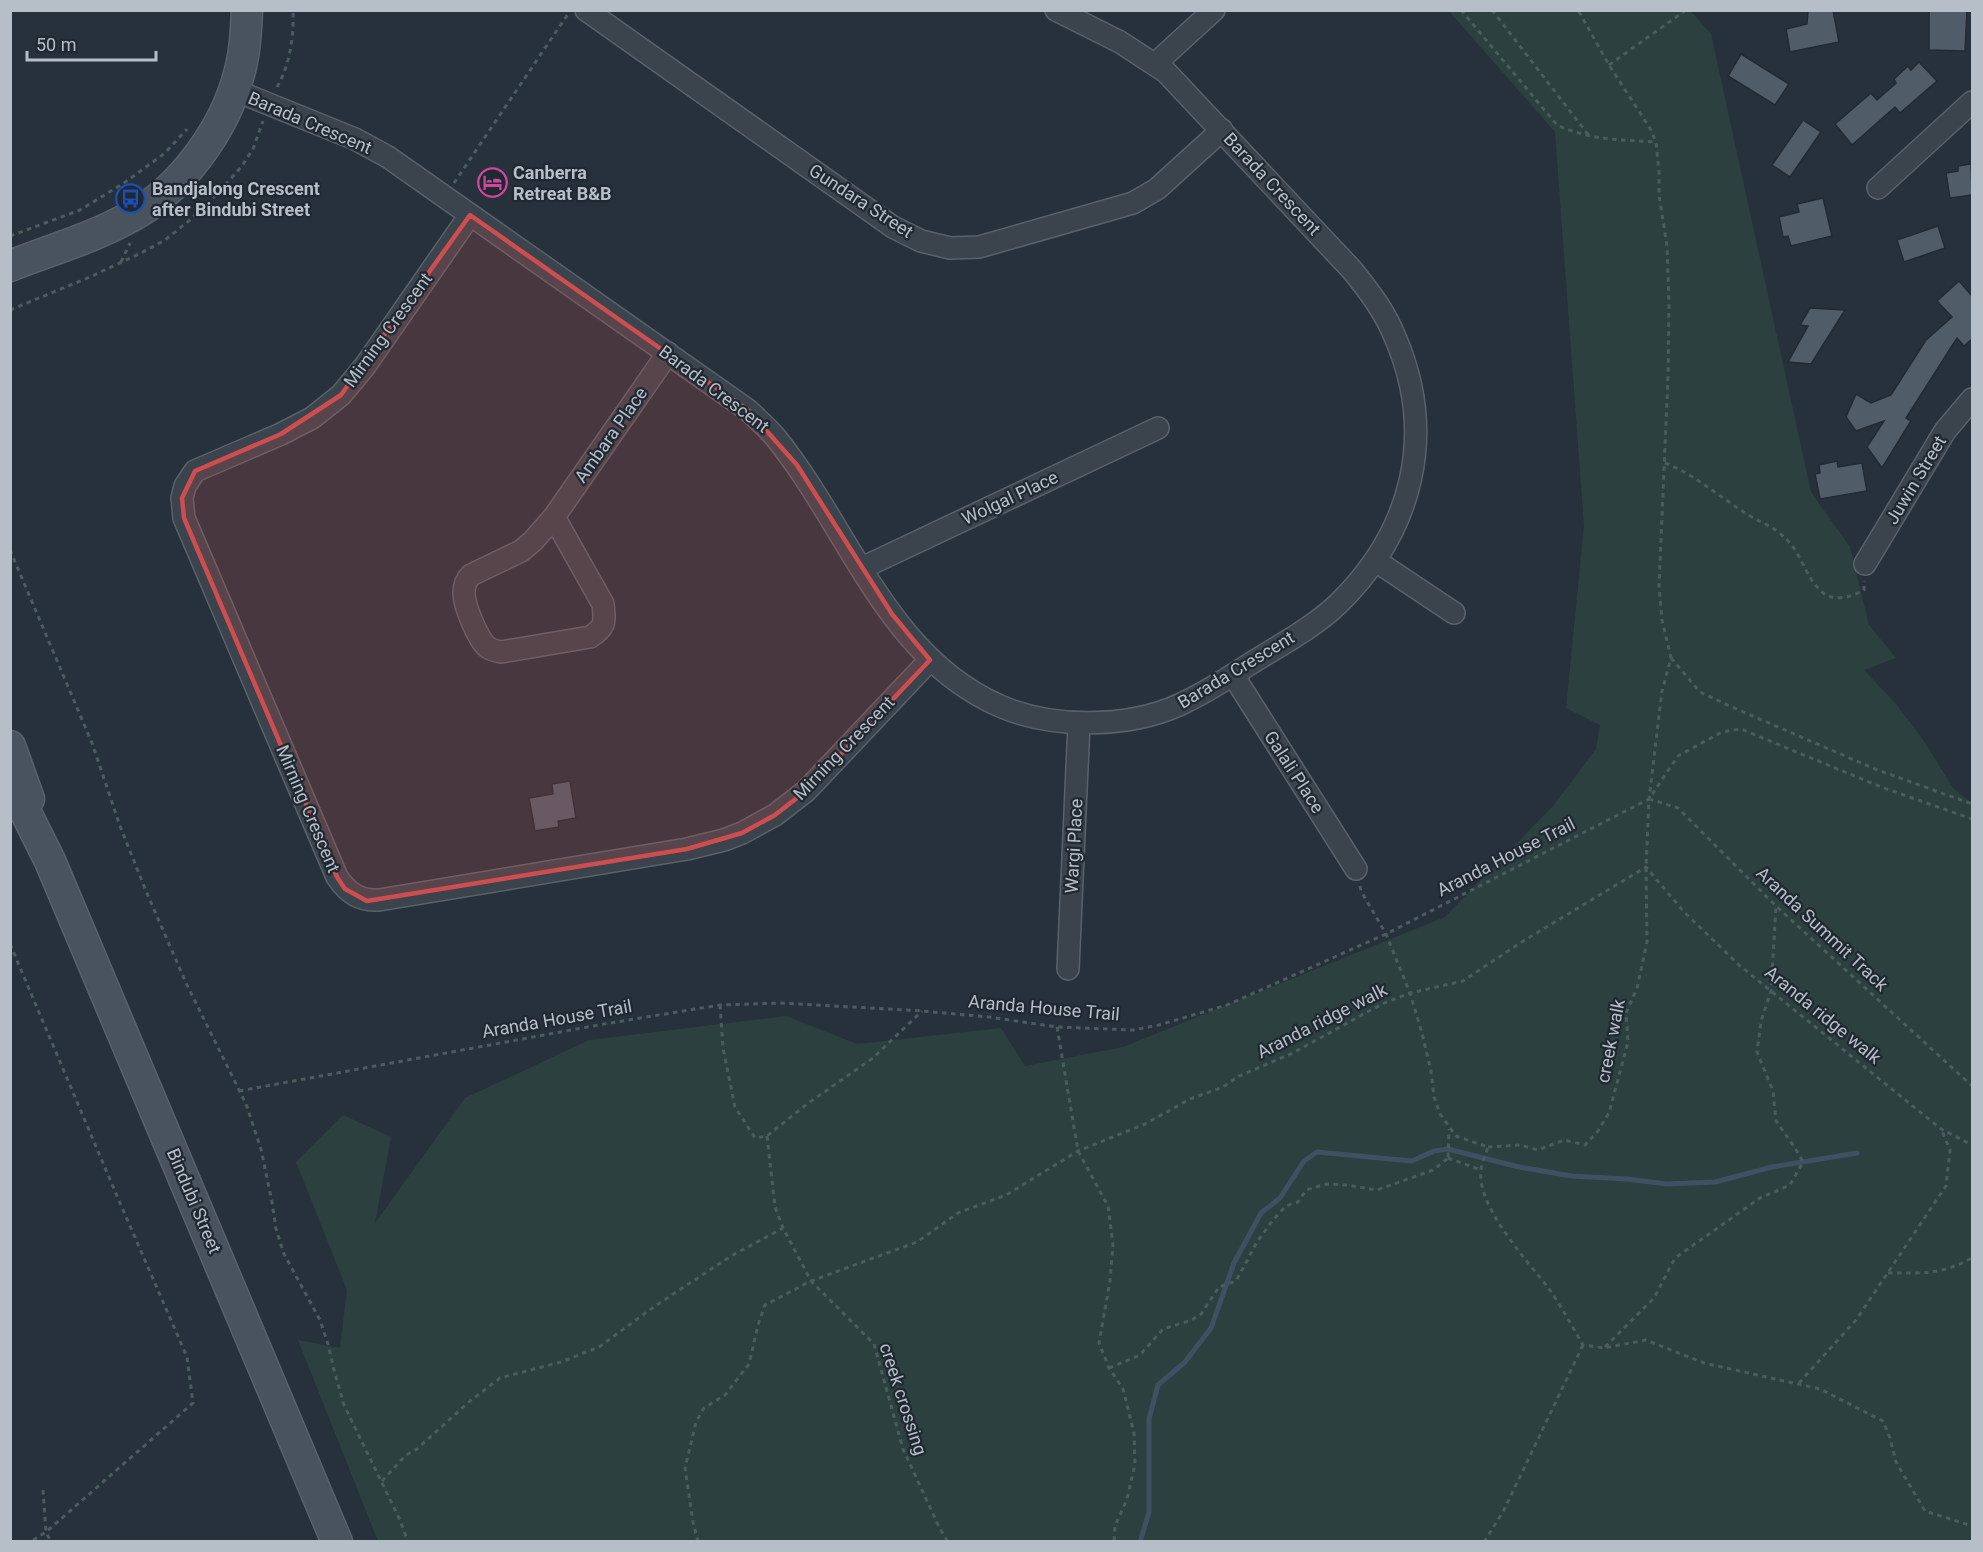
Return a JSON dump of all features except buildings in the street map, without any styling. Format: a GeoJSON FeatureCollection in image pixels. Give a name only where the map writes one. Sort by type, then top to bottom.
{"type":"FeatureCollection","features":[{"type":"Feature","properties":{"kind":"main road"},"geometry":{"type":"LineString","coordinates":[[10,266],[132,217],[179,180],[216,130],[234,90],[240,74],[246,39],[247,10]]}},
{"type":"Feature","properties":{"kind":"main road","name":"Bindubi Street"},"geometry":{"type":"LineString","coordinates":[[10,747],[50,861],[337,1542]]}},
{"type":"Feature","properties":{"kind":"main road","name":"Bindubi Street"},"geometry":{"type":"LineString","coordinates":[[10,782],[50,861]]}},
{"type":"Feature","properties":{"kind":"street","name":"Gundara Street"},"geometry":{"type":"LineString","coordinates":[[586,10],[893,227],[921,241],[950,248],[979,247],[1133,203],[1157,189],[1222,130]]}},
{"type":"Feature","properties":{"kind":"street","name":"Barada Crescent"},"geometry":{"type":"LineString","coordinates":[[234,90],[355,139],[388,157],[748,410],[774,436],[797,465],[892,614],[916,646],[964,687],[1001,706],[1040,719],[1079,723],[1120,721],[1179,705],[1233,675],[1323,617],[1344,598],[1376,561],[1395,529],[1408,494],[1415,455],[1415,415],[1410,385],[1395,336],[1376,301],[1352,270],[1166,72],[1120,42],[1056,10]]}},
{"type":"Feature","properties":{"kind":"street"},"geometry":{"type":"LineString","coordinates":[[1155,64],[1214,10]]}},
{"type":"Feature","properties":{"kind":"street"},"geometry":{"type":"LineString","coordinates":[[1878,188],[1972,102]]}},
{"type":"Feature","properties":{"kind":"street","name":"Mirning Crescent"},"geometry":{"type":"LineString","coordinates":[[470,215],[365,366],[341,395],[312,418],[195,471],[185,486],[182,498],[184,518],[337,877],[345,889],[355,897],[367,901],[379,900],[687,849],[742,833],[775,815],[806,791],[930,660]]}},
{"type":"Feature","properties":{"kind":"street","name":"Ambara Place"},"geometry":{"type":"LineString","coordinates":[[554,517],[603,604],[605,620],[601,630],[590,637],[501,652],[494,651],[487,647],[480,638],[465,602],[463,591],[466,580],[471,575],[520,550],[532,541],[554,517],[668,353]]}},
{"type":"Feature","properties":{"kind":"street","name":"Juwin Street"},"geometry":{"type":"LineString","coordinates":[[1865,564],[1945,431],[1972,399]]}},
{"type":"Feature","properties":{"kind":"street","name":"Wolgal Place"},"geometry":{"type":"LineString","coordinates":[[862,568],[1158,428]]}},
{"type":"Feature","properties":{"kind":"street"},"geometry":{"type":"LineString","coordinates":[[1376,561],[1454,613]]}},
{"type":"Feature","properties":{"kind":"street","name":"Galali Place"},"geometry":{"type":"LineString","coordinates":[[1233,675],[1356,869]]}},
{"type":"Feature","properties":{"kind":"street","name":"Wargi Place"},"geometry":{"type":"LineString","coordinates":[[1068,969],[1079,723]]}},
{"type":"Feature","properties":{"kind":"path"},"geometry":{"type":"LineString","coordinates":[[273,93],[281,80],[290,50],[293,10]]}},
{"type":"Feature","properties":{"kind":"path"},"geometry":{"type":"LineString","coordinates":[[444,197],[571,10]]}},
{"type":"Feature","properties":{"kind":"path"},"geometry":{"type":"LineString","coordinates":[[1461,10],[1557,124],[1572,132],[1590,137],[1656,142]]}},
{"type":"Feature","properties":{"kind":"path"},"geometry":{"type":"LineString","coordinates":[[1492,10],[1590,137]]}},
{"type":"Feature","properties":{"kind":"path"},"geometry":{"type":"LineString","coordinates":[[1578,10],[1609,65],[1651,130],[1656,142],[1659,195],[1669,276],[1668,377],[1659,586],[1662,620],[1671,658],[1700,692],[1875,769],[1972,804]]}},
{"type":"Feature","properties":{"kind":"path"},"geometry":{"type":"LineString","coordinates":[[1609,65],[1686,10]]}},
{"type":"Feature","properties":{"kind":"path"},"geometry":{"type":"LineString","coordinates":[[10,236],[80,210],[124,183],[165,153],[192,123]]}},
{"type":"Feature","properties":{"kind":"path"},"geometry":{"type":"LineString","coordinates":[[121,262],[135,234]]}},
{"type":"Feature","properties":{"kind":"path"},"geometry":{"type":"LineString","coordinates":[[1665,463],[1680,469],[1752,518],[1770,525],[1790,543],[1822,592],[1837,598],[1853,596],[1864,590]]}},
{"type":"Feature","properties":{"kind":"path"},"geometry":{"type":"LineString","coordinates":[[10,550],[92,743],[120,826],[146,891],[186,983],[246,1104],[261,1149],[273,1202],[276,1229],[285,1254],[320,1320],[344,1405],[382,1481],[408,1542]]}},
{"type":"Feature","properties":{"kind":"path","name":"creek walk"},"geometry":{"type":"LineString","coordinates":[[1488,1147],[1520,1144],[1538,1150],[1564,1140],[1585,1146],[1609,1113],[1628,1042],[1626,1013],[1636,988],[1647,942],[1646,867],[1649,799],[1662,691],[1671,658]]}},
{"type":"Feature","properties":{"kind":"path","name":"Aranda House Trail"},"geometry":{"type":"LineString","coordinates":[[239,1091],[720,1005],[781,1003],[922,1011],[1057,1026],[1133,1030],[1159,1025],[1227,1005],[1386,934],[1649,799],[1678,756],[1722,732],[1741,729],[1881,787],[1972,819]]}},
{"type":"Feature","properties":{"kind":"path","name":"Aranda Summit Track"},"geometry":{"type":"LineString","coordinates":[[1649,799],[1678,808],[1776,906],[1972,1086]]}},
{"type":"Feature","properties":{"kind":"path","name":"Aranda ridge walk"},"geometry":{"type":"LineString","coordinates":[[698,1542],[685,1468],[696,1422],[704,1408],[725,1395],[749,1364],[765,1305],[811,1281],[917,1242],[958,1213],[1006,1195],[1078,1151],[1145,1124],[1190,1099],[1223,1087],[1239,1076],[1291,1054],[1382,1004],[1410,993],[1464,981],[1646,867],[1684,912],[1739,965],[1941,1129],[1972,1145]]}},
{"type":"Feature","properties":{"kind":"path"},"geometry":{"type":"LineString","coordinates":[[1356,869],[1361,891],[1386,934],[1410,993],[1440,1114],[1456,1136],[1488,1147],[1481,1170],[1483,1189],[1492,1209],[1520,1254],[1549,1290],[1583,1345]]}},
{"type":"Feature","properties":{"kind":"path"},"geometry":{"type":"LineString","coordinates":[[1604,1348],[1654,1298],[1675,1258],[1760,1198],[1790,1185],[1803,1162],[1776,1121],[1773,1091],[1757,1052],[1761,1021],[1771,991],[1776,906]]}},
{"type":"Feature","properties":{"kind":"path"},"geometry":{"type":"LineString","coordinates":[[10,944],[188,1358],[193,1403],[46,1532],[30,1542]]}},
{"type":"Feature","properties":{"kind":"path"},"geometry":{"type":"LineString","coordinates":[[720,1005],[723,1048],[735,1107],[755,1138],[766,1136],[873,1058],[922,1011]]}},
{"type":"Feature","properties":{"kind":"path"},"geometry":{"type":"LineString","coordinates":[[1057,1026],[1078,1151],[1108,1206],[1113,1245],[1100,1343],[1109,1368],[1123,1389],[1134,1433],[1135,1464],[1128,1499],[1115,1526],[1114,1542]]}},
{"type":"Feature","properties":{"kind":"path"},"geometry":{"type":"LineString","coordinates":[[1109,1368],[1140,1354],[1162,1329],[1192,1320],[1202,1314],[1219,1287],[1236,1281],[1257,1242],[1273,1220],[1286,1206],[1298,1202],[1306,1190],[1326,1184],[1377,1190],[1433,1170],[1448,1158],[1449,1129]]}},
{"type":"Feature","properties":{"kind":"path"},"geometry":{"type":"LineString","coordinates":[[1799,1383],[1856,1320],[1946,1186],[1950,1150],[1941,1129]]}},
{"type":"Feature","properties":{"kind":"path","name":"creek crossing"},"geometry":{"type":"LineString","coordinates":[[766,1136],[775,1208],[783,1228],[811,1281],[874,1344],[903,1449],[948,1542]]}},
{"type":"Feature","properties":{"kind":"path"},"geometry":{"type":"LineString","coordinates":[[1448,1158],[1481,1170]]}},
{"type":"Feature","properties":{"kind":"path"},"geometry":{"type":"LineString","coordinates":[[382,1481],[406,1455],[417,1449],[470,1401],[500,1378],[561,1362],[599,1347],[674,1293],[731,1256],[783,1228]]}},
{"type":"Feature","properties":{"kind":"path"},"geometry":{"type":"LineString","coordinates":[[1888,1273],[1926,1273],[1944,1270],[1972,1258]]}},
{"type":"Feature","properties":{"kind":"path"},"geometry":{"type":"LineString","coordinates":[[1583,1345],[1604,1348],[1646,1340],[1704,1363],[1820,1389],[1883,1421],[1896,1462],[1925,1511],[1972,1526]]}},
{"type":"Feature","properties":{"kind":"path"},"geometry":{"type":"LineString","coordinates":[[1484,1542],[1504,1510],[1583,1345]]}},
{"type":"Feature","properties":{"kind":"path"},"geometry":{"type":"LineString","coordinates":[[43,1490],[46,1532],[51,1542]]}},
{"type":"Feature","properties":{"kind":"highlighted area"},"geometry":{"type":"Polygon","coordinates":[[[470,215],[748,410],[797,465],[892,614],[930,660],[806,791],[775,815],[742,833],[687,849],[367,901],[345,889],[337,877],[184,518],[182,498],[195,471],[281,434],[341,395],[470,215]]]}},
{"type":"Feature","properties":{"kind":"green space"},"geometry":{"type":"Polygon","coordinates":[[[1449,11],[1691,11],[1711,34],[1811,492],[1850,547],[1869,625],[1896,658],[1864,670],[1896,704],[1924,741],[1953,788],[1972,803],[1972,1541],[378,1541],[298,1340],[340,1348],[347,1290],[296,1162],[343,1115],[391,1137],[375,1223],[465,1098],[589,1040],[786,1016],[857,1044],[1001,1028],[1025,1066],[1123,1047],[1445,917],[1553,806],[1596,749],[1600,725],[1566,708],[1584,526],[1555,132],[1449,11]]]}},
{"type":"Feature","properties":{"kind":"waterway"},"geometry":{"type":"LineString","coordinates":[[1140,1542],[1149,1512],[1149,1419],[1158,1385],[1185,1362],[1211,1328],[1234,1263],[1261,1213],[1280,1198],[1304,1161],[1317,1152],[1412,1161],[1434,1151],[1448,1149],[1519,1167],[1572,1176],[1667,1184],[1715,1182],[1772,1167],[1857,1153]]}},
{"type":"Feature","properties":{"kind":"place","name":"Canberra Retreat B&B"},"geometry":{"type":"Point","coordinates":[492,183]}},
{"type":"Feature","properties":{"kind":"place","name":"Bandjalong Crescent after Bindubi Street"},"geometry":{"type":"Point","coordinates":[131,199]}}]}
